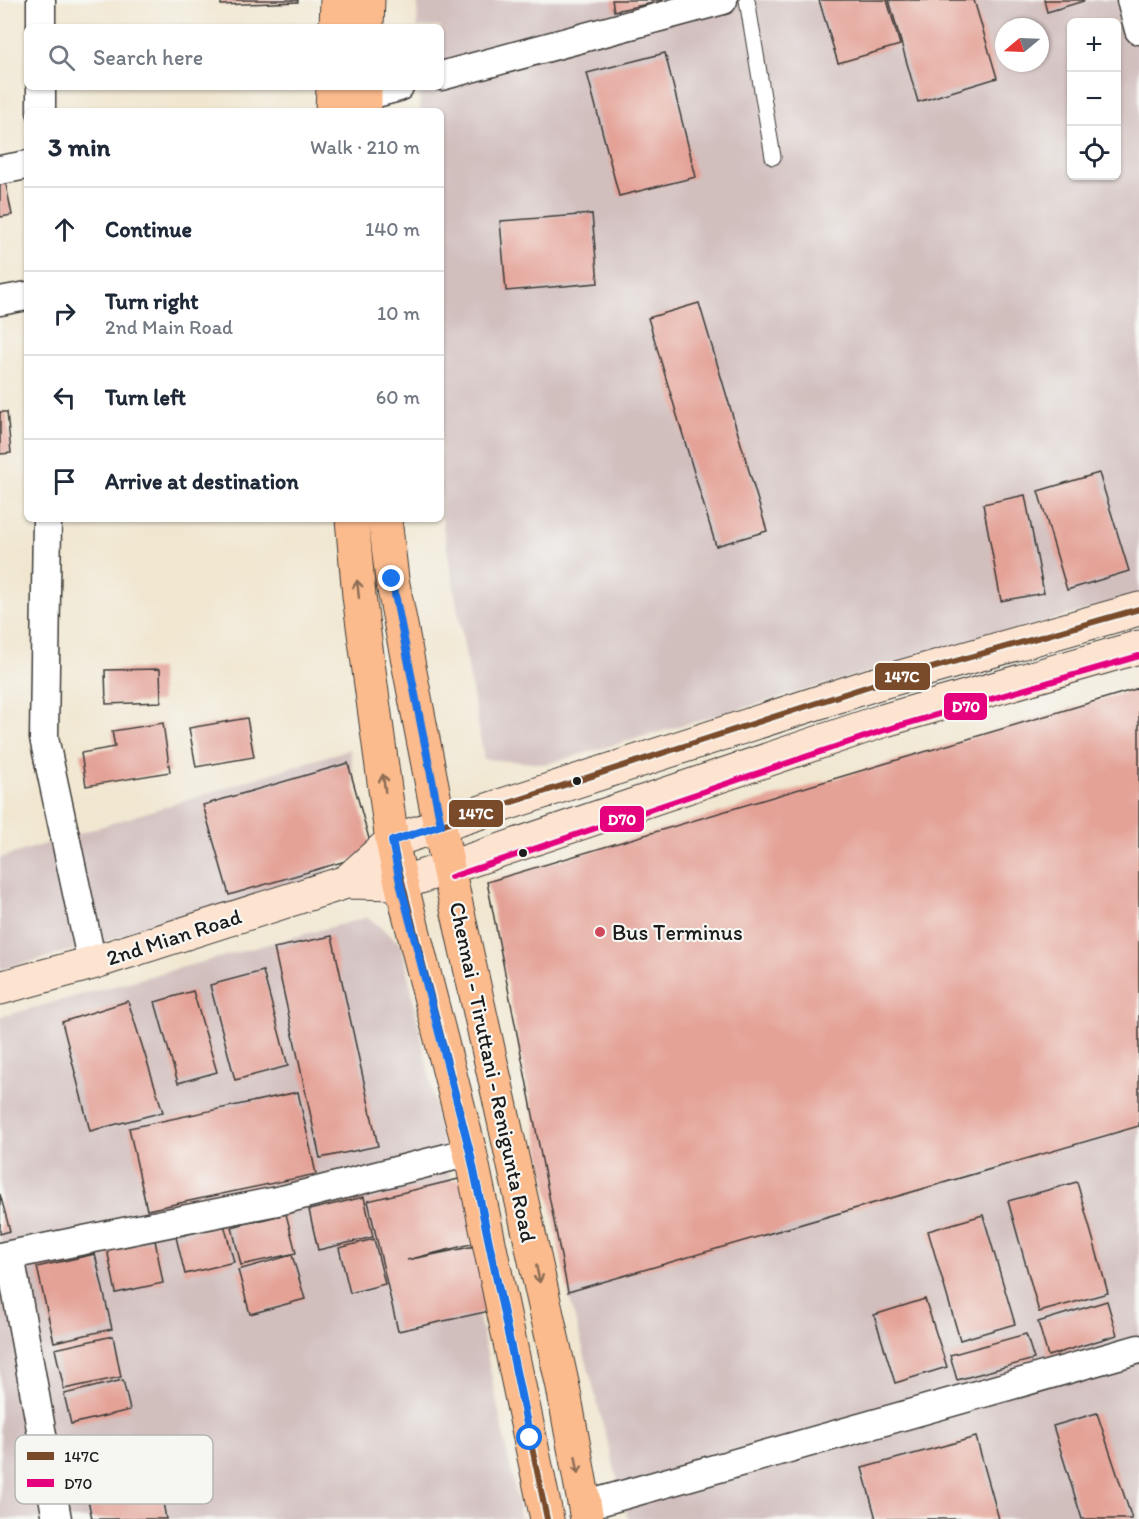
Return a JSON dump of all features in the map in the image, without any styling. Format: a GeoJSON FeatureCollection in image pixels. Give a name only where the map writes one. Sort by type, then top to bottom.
{"type":"FeatureCollection","features":[{"type":"Feature","properties":{"kind":"main road"},"geometry":{"type":"LineString","coordinates":[[336,24],[337,0]]}},
{"type":"Feature","properties":{"kind":"main road"},"geometry":{"type":"LineString","coordinates":[[367,24],[368,0]]}},
{"type":"Feature","properties":{"kind":"main road"},"geometry":{"type":"LineString","coordinates":[[332,108],[333,90]]}},
{"type":"Feature","properties":{"kind":"main road","name":"Chennai - Tiruttani - Renigunta Road"},"geometry":{"type":"LineString","coordinates":[[352,522],[359,596],[392,841],[400,883],[470,1152],[547,1519]]}},
{"type":"Feature","properties":{"kind":"main road","name":"Chennai - Tiruttani - Renigunta Road"},"geometry":{"type":"LineString","coordinates":[[384,522],[392,579],[448,868],[563,1388],[586,1513]]}},
{"type":"Feature","properties":{"kind":"main road"},"geometry":{"type":"LineString","coordinates":[[346,882],[392,841],[872,686],[1139,609]]}},
{"type":"Feature","properties":{"kind":"main road"},"geometry":{"type":"LineString","coordinates":[[346,882],[400,883],[882,721],[1139,647]]}},
{"type":"Feature","properties":{"kind":"main road"},"geometry":{"type":"LineString","coordinates":[[730,731],[744,768]]}},
{"type":"Feature","properties":{"kind":"main road","name":"2nd Mian Road"},"geometry":{"type":"LineString","coordinates":[[0,988],[92,963],[346,882]]}},
{"type":"Feature","properties":{"kind":"street"},"geometry":{"type":"LineString","coordinates":[[41,0],[41,24]]}},
{"type":"Feature","properties":{"kind":"street"},"geometry":{"type":"LineString","coordinates":[[444,75],[723,0]]}},
{"type":"Feature","properties":{"kind":"street"},"geometry":{"type":"LineString","coordinates":[[1131,0],[1139,30]]}},
{"type":"Feature","properties":{"kind":"street"},"geometry":{"type":"LineString","coordinates":[[41,90],[41,108]]}},
{"type":"Feature","properties":{"kind":"street"},"geometry":{"type":"LineString","coordinates":[[365,98],[390,90]]}},
{"type":"Feature","properties":{"kind":"street"},"geometry":{"type":"LineString","coordinates":[[0,170],[24,166]]}},
{"type":"Feature","properties":{"kind":"street"},"geometry":{"type":"LineString","coordinates":[[0,301],[24,297]]}},
{"type":"Feature","properties":{"kind":"street"},"geometry":{"type":"LineString","coordinates":[[47,522],[44,738],[92,963]]}},
{"type":"Feature","properties":{"kind":"street"},"geometry":{"type":"LineString","coordinates":[[40,1435],[5,1256],[282,1200],[470,1152]]}},
{"type":"Feature","properties":{"kind":"street"},"geometry":{"type":"LineString","coordinates":[[586,1513],[1139,1349]]}},
{"type":"Feature","properties":{"kind":"street"},"geometry":{"type":"LineString","coordinates":[[54,1504],[57,1519]]}},
{"type":"Feature","properties":{"kind":"lane"},"geometry":{"type":"LineString","coordinates":[[747,0],[773,157]]}},
{"type":"Feature","properties":{"kind":"shaded area"},"geometry":{"type":"Polygon","coordinates":[[[418,0],[1139,0],[1139,595],[547,764],[484,759],[442,522],[444,108],[420,108],[419,90],[444,90],[444,24],[417,24],[418,0]]]}},
{"type":"Feature","properties":{"kind":"shaded area"},"geometry":{"type":"Polygon","coordinates":[[[350,749],[361,833],[314,884],[0,970],[0,858],[350,749]]]}},
{"type":"Feature","properties":{"kind":"shaded area"},"geometry":{"type":"Polygon","coordinates":[[[368,917],[402,945],[521,1519],[0,1519],[0,1017],[368,917]]]}},
{"type":"Feature","properties":{"kind":"shaded area"},"geometry":{"type":"Polygon","coordinates":[[[1139,1126],[1139,1519],[628,1519],[568,1292],[1139,1126]]]}},
{"type":"Feature","properties":{"kind":"building"},"geometry":{"type":"Polygon","coordinates":[[[221,0],[298,0],[298,2],[221,5],[221,0]]]}},
{"type":"Feature","properties":{"kind":"building"},"geometry":{"type":"Polygon","coordinates":[[[612,0],[662,0],[663,1],[614,11],[612,0]]]}},
{"type":"Feature","properties":{"kind":"building"},"geometry":{"type":"Polygon","coordinates":[[[819,0],[887,0],[900,45],[838,63],[819,0]]]}},
{"type":"Feature","properties":{"kind":"building"},"geometry":{"type":"Polygon","coordinates":[[[889,0],[974,0],[997,78],[918,102],[889,0]]]}},
{"type":"Feature","properties":{"kind":"building"},"geometry":{"type":"Polygon","coordinates":[[[1044,0],[1083,0],[1084,1],[1047,12],[1044,0]]]}},
{"type":"Feature","properties":{"kind":"building"},"geometry":{"type":"Polygon","coordinates":[[[665,53],[696,177],[619,196],[587,73],[665,53]]]}},
{"type":"Feature","properties":{"kind":"building"},"geometry":{"type":"Polygon","coordinates":[[[0,175],[4,175],[12,215],[0,217],[0,175]]]}},
{"type":"Feature","properties":{"kind":"building"},"geometry":{"type":"Polygon","coordinates":[[[592,214],[598,283],[506,291],[500,221],[592,214]]]}},
{"type":"Feature","properties":{"kind":"building"},"geometry":{"type":"Polygon","coordinates":[[[699,303],[767,531],[716,546],[648,318],[699,303]]]}},
{"type":"Feature","properties":{"kind":"building"},"geometry":{"type":"Polygon","coordinates":[[[0,412],[7,412],[11,453],[0,454],[0,412]]]}},
{"type":"Feature","properties":{"kind":"building"},"geometry":{"type":"Polygon","coordinates":[[[1099,473],[1129,571],[1067,590],[1038,491],[1099,473]]]}},
{"type":"Feature","properties":{"kind":"building"},"geometry":{"type":"Polygon","coordinates":[[[1025,495],[1044,593],[1001,601],[983,504],[1025,495]]]}},
{"type":"Feature","properties":{"kind":"building"},"geometry":{"type":"Polygon","coordinates":[[[160,669],[161,702],[106,704],[105,670],[160,669]]]}},
{"type":"Feature","properties":{"kind":"building"},"geometry":{"type":"Polygon","coordinates":[[[1139,688],[1139,1126],[568,1292],[487,882],[1139,688]]]}},
{"type":"Feature","properties":{"kind":"building"},"geometry":{"type":"Polygon","coordinates":[[[247,718],[254,757],[196,767],[189,728],[247,718]]]}},
{"type":"Feature","properties":{"kind":"building"},"geometry":{"type":"Polygon","coordinates":[[[163,723],[170,772],[86,786],[81,753],[115,747],[112,731],[163,723]]]}},
{"type":"Feature","properties":{"kind":"building"},"geometry":{"type":"Polygon","coordinates":[[[348,763],[373,853],[229,895],[203,805],[348,763]]]}},
{"type":"Feature","properties":{"kind":"building"},"geometry":{"type":"Polygon","coordinates":[[[332,936],[378,1146],[320,1158],[274,948],[332,936]]]}},
{"type":"Feature","properties":{"kind":"building"},"geometry":{"type":"Polygon","coordinates":[[[263,971],[288,1066],[235,1080],[210,985],[263,971]]]}},
{"type":"Feature","properties":{"kind":"building"},"geometry":{"type":"Polygon","coordinates":[[[193,991],[217,1072],[178,1083],[155,1002],[193,991]]]}},
{"type":"Feature","properties":{"kind":"building"},"geometry":{"type":"Polygon","coordinates":[[[128,1001],[163,1112],[90,1131],[62,1022],[128,1001]]]}},
{"type":"Feature","properties":{"kind":"building"},"geometry":{"type":"Polygon","coordinates":[[[298,1092],[316,1174],[147,1210],[129,1128],[298,1092]]]}},
{"type":"Feature","properties":{"kind":"building"},"geometry":{"type":"Polygon","coordinates":[[[471,1176],[487,1240],[407,1260],[485,1244],[499,1309],[398,1331],[368,1201],[471,1176]]]}},
{"type":"Feature","properties":{"kind":"building"},"geometry":{"type":"Polygon","coordinates":[[[1077,1182],[1108,1293],[1039,1312],[1008,1201],[1077,1182]]]}},
{"type":"Feature","properties":{"kind":"building"},"geometry":{"type":"Polygon","coordinates":[[[0,1194],[10,1231],[0,1234],[0,1194]]]}},
{"type":"Feature","properties":{"kind":"building"},"geometry":{"type":"Polygon","coordinates":[[[364,1197],[373,1237],[318,1250],[309,1210],[364,1197]]]}},
{"type":"Feature","properties":{"kind":"building"},"geometry":{"type":"Polygon","coordinates":[[[286,1214],[296,1253],[241,1265],[232,1227],[286,1214]]]}},
{"type":"Feature","properties":{"kind":"building"},"geometry":{"type":"Polygon","coordinates":[[[983,1215],[1015,1324],[960,1340],[928,1231],[983,1215]]]}},
{"type":"Feature","properties":{"kind":"building"},"geometry":{"type":"Polygon","coordinates":[[[224,1224],[234,1262],[185,1274],[176,1237],[224,1224]]]}},
{"type":"Feature","properties":{"kind":"building"},"geometry":{"type":"Polygon","coordinates":[[[374,1239],[385,1284],[350,1293],[339,1248],[374,1239]]]}},
{"type":"Feature","properties":{"kind":"building"},"geometry":{"type":"Polygon","coordinates":[[[155,1240],[163,1283],[116,1293],[107,1249],[155,1240]]]}},
{"type":"Feature","properties":{"kind":"building"},"geometry":{"type":"Polygon","coordinates":[[[95,1254],[112,1329],[54,1342],[37,1267],[95,1254]]]}},
{"type":"Feature","properties":{"kind":"building"},"geometry":{"type":"Polygon","coordinates":[[[292,1255],[305,1299],[250,1314],[238,1270],[292,1255]]]}},
{"type":"Feature","properties":{"kind":"building"},"geometry":{"type":"Polygon","coordinates":[[[925,1299],[947,1367],[895,1383],[874,1315],[925,1299]]]}},
{"type":"Feature","properties":{"kind":"building"},"geometry":{"type":"Polygon","coordinates":[[[1107,1301],[1117,1335],[1048,1356],[1038,1322],[1107,1301]]]}},
{"type":"Feature","properties":{"kind":"building"},"geometry":{"type":"Polygon","coordinates":[[[1026,1334],[1034,1359],[957,1380],[950,1355],[1026,1334]]]}},
{"type":"Feature","properties":{"kind":"building"},"geometry":{"type":"Polygon","coordinates":[[[113,1336],[121,1377],[64,1389],[55,1349],[113,1336]]]}},
{"type":"Feature","properties":{"kind":"building"},"geometry":{"type":"Polygon","coordinates":[[[123,1380],[130,1410],[71,1424],[64,1394],[123,1380]]]}},
{"type":"Feature","properties":{"kind":"building"},"geometry":{"type":"Polygon","coordinates":[[[1097,1413],[1132,1519],[1082,1519],[1053,1426],[1097,1413]]]}},
{"type":"Feature","properties":{"kind":"building"},"geometry":{"type":"Polygon","coordinates":[[[976,1437],[999,1519],[876,1519],[862,1468],[976,1437]]]}},
{"type":"Feature","properties":{"kind":"building"},"geometry":{"type":"Polygon","coordinates":[[[89,1504],[163,1504],[166,1519],[92,1519],[89,1504]]]}},
{"type":"Feature","properties":{"kind":"transit line","name":"147C"},"geometry":{"type":"LineString","coordinates":[[547,1519],[470,1152],[392,841],[872,685],[1139,609]]}},
{"type":"Feature","properties":{"kind":"transit line","name":"D70"},"geometry":{"type":"LineString","coordinates":[[451,877],[885,730],[1139,656]]}},
{"type":"Feature","properties":{"kind":"place","name":"Bus Terminus"},"geometry":{"type":"Point","coordinates":[600,932]}},
{"type":"Feature","properties":{"kind":"route"},"geometry":{"type":"LineString","coordinates":[[392,579],[441,825],[392,841],[400,883],[470,1152],[530,1438]]}}]}
